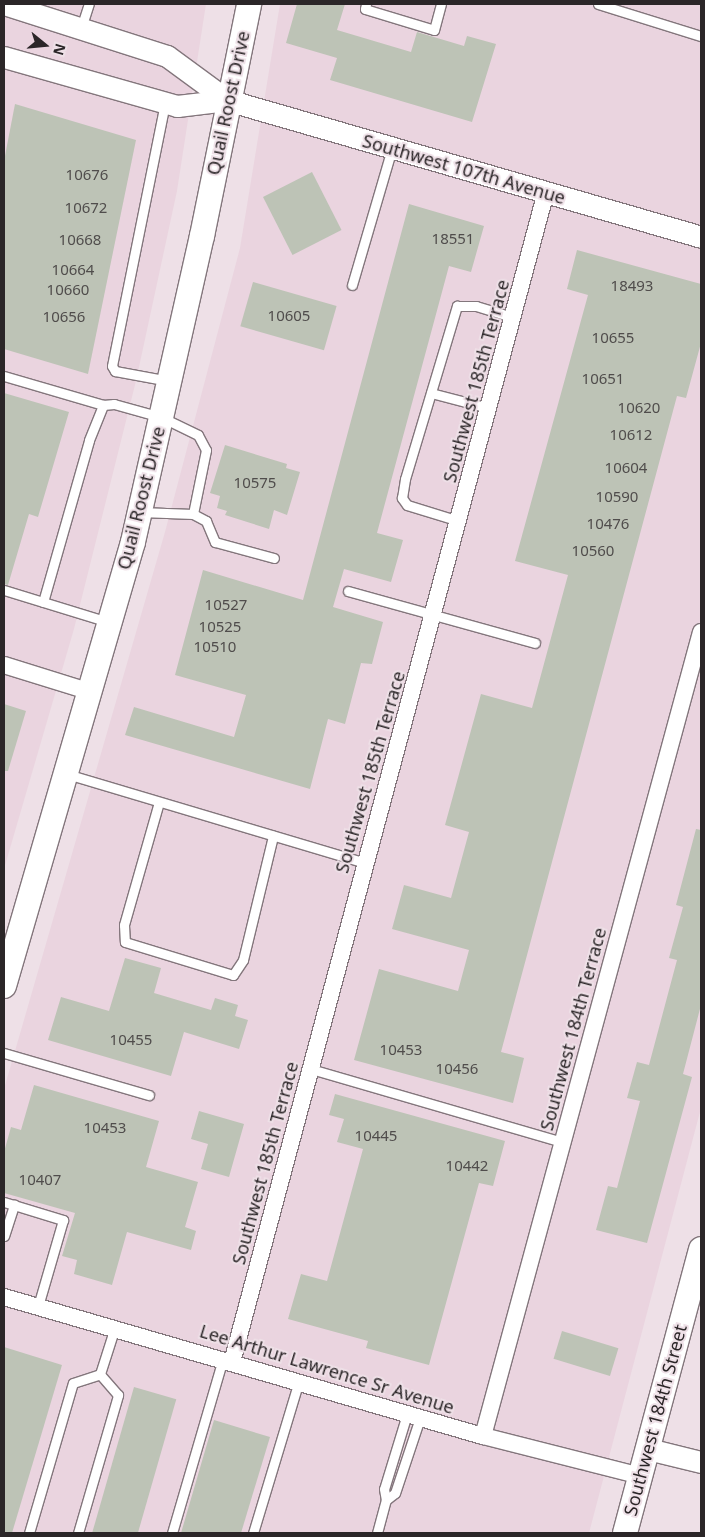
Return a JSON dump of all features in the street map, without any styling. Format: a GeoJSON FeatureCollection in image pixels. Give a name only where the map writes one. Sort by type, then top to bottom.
{"type":"FeatureCollection","features":[{"type":"Feature","properties":{"kind":"main road","name":"Quail Roost Drive"},"geometry":{"type":"LineString","coordinates":[[5,974],[140,512],[249,4]]}},
{"type":"Feature","properties":{"kind":"main road","name":"Southwest 184th Street"},"geometry":{"type":"LineString","coordinates":[[625,1533],[701,1249]]}},
{"type":"Feature","properties":{"kind":"street","name":"Southwest 107th Avenue"},"geometry":{"type":"LineString","coordinates":[[4,4],[167,56],[227,100],[701,237]]}},
{"type":"Feature","properties":{"kind":"street","name":"Southwest 107th Avenue"},"geometry":{"type":"LineString","coordinates":[[4,57],[177,106],[227,100]]}},
{"type":"Feature","properties":{"kind":"street","name":"Southwest 185th Terrace"},"geometry":{"type":"LineString","coordinates":[[227,1360],[311,1069],[364,863],[434,614],[546,192]]}},
{"type":"Feature","properties":{"kind":"street","name":"Southwest 184th Terrace"},"geometry":{"type":"LineString","coordinates":[[483,1436],[701,632]]}},
{"type":"Feature","properties":{"kind":"street"},"geometry":{"type":"LineString","coordinates":[[4,665],[88,691]]}},
{"type":"Feature","properties":{"kind":"street","name":"Lee Arthur Lawrence Sr Avenue"},"geometry":{"type":"LineString","coordinates":[[4,1297],[115,1327],[483,1436],[640,1476]]}},
{"type":"Feature","properties":{"kind":"street"},"geometry":{"type":"LineString","coordinates":[[648,1449],[701,1462]]}},
{"type":"Feature","properties":{"kind":"lane"},"geometry":{"type":"LineString","coordinates":[[81,28],[89,4]]}},
{"type":"Feature","properties":{"kind":"lane"},"geometry":{"type":"LineString","coordinates":[[366,4],[365,10],[434,30],[442,4]]}},
{"type":"Feature","properties":{"kind":"lane"},"geometry":{"type":"LineString","coordinates":[[598,4],[701,36]]}},
{"type":"Feature","properties":{"kind":"lane"},"geometry":{"type":"LineString","coordinates":[[165,103],[112,366],[115,371],[169,381]]}},
{"type":"Feature","properties":{"kind":"lane"},"geometry":{"type":"LineString","coordinates":[[352,284],[392,148]]}},
{"type":"Feature","properties":{"kind":"lane"},"geometry":{"type":"LineString","coordinates":[[459,521],[407,506],[402,498],[457,306],[476,306],[513,317]]}},
{"type":"Feature","properties":{"kind":"lane"},"geometry":{"type":"LineString","coordinates":[[4,376],[103,405],[114,404],[161,417],[198,435],[206,450],[192,514]]}},
{"type":"Feature","properties":{"kind":"lane"},"geometry":{"type":"LineString","coordinates":[[431,393],[489,408]]}},
{"type":"Feature","properties":{"kind":"lane"},"geometry":{"type":"LineString","coordinates":[[43,602],[103,405]]}},
{"type":"Feature","properties":{"kind":"lane"},"geometry":{"type":"LineString","coordinates":[[140,512],[192,514],[206,521],[215,542],[274,558]]}},
{"type":"Feature","properties":{"kind":"lane"},"geometry":{"type":"LineString","coordinates":[[4,590],[108,622]]}},
{"type":"Feature","properties":{"kind":"lane"},"geometry":{"type":"LineString","coordinates":[[348,591],[535,643]]}},
{"type":"Feature","properties":{"kind":"lane"},"geometry":{"type":"LineString","coordinates":[[64,774],[364,863]]}},
{"type":"Feature","properties":{"kind":"lane"},"geometry":{"type":"LineString","coordinates":[[159,802],[124,926],[125,942],[233,975],[243,960],[273,836]]}},
{"type":"Feature","properties":{"kind":"lane"},"geometry":{"type":"LineString","coordinates":[[4,1053],[149,1095]]}},
{"type":"Feature","properties":{"kind":"lane"},"geometry":{"type":"LineString","coordinates":[[311,1069],[563,1142]]}},
{"type":"Feature","properties":{"kind":"lane"},"geometry":{"type":"LineString","coordinates":[[4,1202],[63,1220],[38,1306]]}},
{"type":"Feature","properties":{"kind":"lane"},"geometry":{"type":"LineString","coordinates":[[4,1236],[14,1204]]}},
{"type":"Feature","properties":{"kind":"lane"},"geometry":{"type":"LineString","coordinates":[[100,1374],[115,1327]]}},
{"type":"Feature","properties":{"kind":"lane"},"geometry":{"type":"LineString","coordinates":[[172,1533],[227,1360]]}},
{"type":"Feature","properties":{"kind":"lane"},"geometry":{"type":"LineString","coordinates":[[29,1533],[73,1383],[100,1374]]}},
{"type":"Feature","properties":{"kind":"lane"},"geometry":{"type":"LineString","coordinates":[[78,1533],[118,1395],[100,1374]]}},
{"type":"Feature","properties":{"kind":"lane"},"geometry":{"type":"LineString","coordinates":[[253,1533],[299,1381]]}},
{"type":"Feature","properties":{"kind":"lane"},"geometry":{"type":"LineString","coordinates":[[386,1500],[395,1493],[413,1416]]}},
{"type":"Feature","properties":{"kind":"lane"},"geometry":{"type":"LineString","coordinates":[[376,1533],[386,1500],[384,1489],[413,1416]]}},
{"type":"Feature","properties":{"kind":"shaded area"},"geometry":{"type":"Polygon","coordinates":[[[4,4],[206,4],[177,191],[136,381],[74,629],[4,869],[4,4]]]}},
{"type":"Feature","properties":{"kind":"shaded area"},"geometry":{"type":"Polygon","coordinates":[[[280,4],[701,4],[701,1108],[589,1533],[4,1533],[4,1089],[165,532],[240,248],[280,4]]]}},
{"type":"Feature","properties":{"kind":"building"},"geometry":{"type":"Polygon","coordinates":[[[297,4],[345,4],[337,30],[411,52],[417,32],[464,46],[467,36],[496,44],[472,122],[330,80],[337,58],[286,43],[297,4]]]}},
{"type":"Feature","properties":{"kind":"building"},"geometry":{"type":"Polygon","coordinates":[[[15,104],[136,140],[88,374],[4,349],[4,161],[15,104]]]}},
{"type":"Feature","properties":{"kind":"building"},"geometry":{"type":"Polygon","coordinates":[[[312,172],[342,230],[293,255],[263,197],[312,172]]]}},
{"type":"Feature","properties":{"kind":"building"},"geometry":{"type":"Polygon","coordinates":[[[409,204],[484,226],[471,272],[449,266],[377,533],[403,540],[391,582],[344,569],[333,607],[383,622],[372,664],[361,663],[345,724],[328,719],[310,789],[125,735],[134,707],[234,737],[246,695],[175,675],[203,570],[303,600],[409,204]]]}},
{"type":"Feature","properties":{"kind":"building"},"geometry":{"type":"Polygon","coordinates":[[[577,250],[701,284],[701,343],[686,398],[677,396],[501,1052],[524,1058],[513,1103],[354,1060],[379,969],[458,991],[469,950],[392,929],[404,885],[451,898],[469,832],[445,825],[481,694],[532,708],[568,575],[515,561],[588,295],[567,289],[577,250]]]}},
{"type":"Feature","properties":{"kind":"building"},"geometry":{"type":"Polygon","coordinates":[[[253,282],[337,306],[324,350],[240,326],[253,282]]]}},
{"type":"Feature","properties":{"kind":"building"},"geometry":{"type":"Polygon","coordinates":[[[4,393],[69,412],[38,517],[29,514],[8,585],[4,584],[4,393]]]}},
{"type":"Feature","properties":{"kind":"building"},"geometry":{"type":"Polygon","coordinates":[[[225,445],[287,464],[286,468],[300,472],[287,515],[274,510],[269,529],[225,515],[227,511],[217,508],[220,496],[210,493],[225,445]]]}},
{"type":"Feature","properties":{"kind":"building"},"geometry":{"type":"Polygon","coordinates":[[[4,704],[26,711],[8,771],[4,771],[4,704]]]}},
{"type":"Feature","properties":{"kind":"building"},"geometry":{"type":"Polygon","coordinates":[[[696,829],[701,830],[701,1005],[683,1074],[692,1077],[647,1243],[596,1230],[608,1186],[617,1188],[640,1101],[627,1098],[637,1062],[649,1065],[677,960],[669,958],[683,907],[676,905],[696,829]]]}},
{"type":"Feature","properties":{"kind":"building"},"geometry":{"type":"Polygon","coordinates":[[[125,958],[161,968],[154,993],[211,1010],[215,998],[238,1005],[235,1016],[248,1020],[239,1049],[184,1032],[171,1076],[48,1040],[61,997],[109,1011],[125,958]]]}},
{"type":"Feature","properties":{"kind":"building"},"geometry":{"type":"Polygon","coordinates":[[[34,1085],[159,1121],[146,1167],[198,1182],[185,1227],[196,1231],[191,1250],[127,1232],[112,1285],[74,1274],[77,1260],[62,1256],[75,1213],[4,1193],[4,1152],[11,1127],[21,1130],[34,1085]]]}},
{"type":"Feature","properties":{"kind":"building"},"geometry":{"type":"Polygon","coordinates":[[[335,1094],[505,1141],[493,1186],[479,1183],[429,1365],[366,1348],[368,1341],[288,1319],[301,1274],[327,1281],[363,1149],[337,1142],[344,1119],[329,1115],[335,1094]]]}},
{"type":"Feature","properties":{"kind":"building"},"geometry":{"type":"Polygon","coordinates":[[[199,1111],[244,1124],[229,1177],[201,1169],[208,1144],[191,1139],[199,1111]]]}},
{"type":"Feature","properties":{"kind":"building"},"geometry":{"type":"Polygon","coordinates":[[[562,1331],[618,1348],[610,1376],[554,1359],[562,1331]]]}},
{"type":"Feature","properties":{"kind":"building"},"geometry":{"type":"Polygon","coordinates":[[[4,1347],[62,1365],[12,1533],[4,1533],[4,1347]]]}},
{"type":"Feature","properties":{"kind":"building"},"geometry":{"type":"Polygon","coordinates":[[[134,1387],[176,1399],[138,1533],[92,1533],[134,1387]]]}},
{"type":"Feature","properties":{"kind":"building"},"geometry":{"type":"Polygon","coordinates":[[[214,1420],[270,1437],[241,1533],[181,1533],[214,1420]]]}}]}
